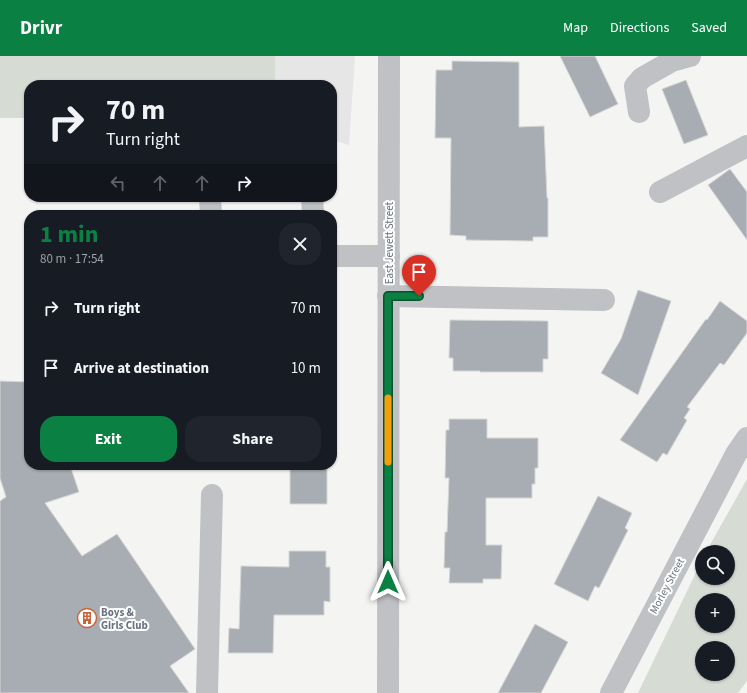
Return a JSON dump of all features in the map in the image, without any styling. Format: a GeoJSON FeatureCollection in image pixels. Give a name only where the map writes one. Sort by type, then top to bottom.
{"type":"FeatureCollection","features":[{"type":"Feature","properties":{"kind":"street","name":"East Jewett Street"},"geometry":{"type":"LineString","coordinates":[[388,693],[389,56]]}},
{"type":"Feature","properties":{"kind":"street"},"geometry":{"type":"LineString","coordinates":[[639,112],[635,86],[642,78],[672,61],[690,56]]}},
{"type":"Feature","properties":{"kind":"street"},"geometry":{"type":"LineString","coordinates":[[660,192],[747,146]]}},
{"type":"Feature","properties":{"kind":"street"},"geometry":{"type":"LineString","coordinates":[[337,256],[389,256]]}},
{"type":"Feature","properties":{"kind":"street"},"geometry":{"type":"LineString","coordinates":[[388,296],[604,300]]}},
{"type":"Feature","properties":{"kind":"street","name":"Morley Street"},"geometry":{"type":"LineString","coordinates":[[611,693],[736,454],[747,438]]}},
{"type":"Feature","properties":{"kind":"street"},"geometry":{"type":"LineString","coordinates":[[207,693],[212,495]]}},
{"type":"Feature","properties":{"kind":"shaded area"},"geometry":{"type":"Polygon","coordinates":[[[0,56],[355,56],[349,145],[337,141],[337,80],[24,80],[24,118],[0,118],[0,56]]]}},
{"type":"Feature","properties":{"kind":"shaded area"},"geometry":{"type":"Polygon","coordinates":[[[0,56],[275,56],[275,80],[24,80],[24,118],[0,118],[0,56]]]}},
{"type":"Feature","properties":{"kind":"shaded area"},"geometry":{"type":"Polygon","coordinates":[[[747,479],[747,681],[738,693],[638,693],[695,575],[695,585],[735,585],[735,545],[710,545],[747,479]]]}},
{"type":"Feature","properties":{"kind":"building"},"geometry":{"type":"Polygon","coordinates":[[[560,56],[595,56],[618,104],[590,117],[560,56]]]}},
{"type":"Feature","properties":{"kind":"building"},"geometry":{"type":"Polygon","coordinates":[[[452,61],[519,62],[519,127],[544,126],[548,198],[548,237],[533,237],[533,241],[466,240],[466,236],[450,235],[451,138],[435,138],[436,70],[452,70],[452,61]]]}},
{"type":"Feature","properties":{"kind":"building"},"geometry":{"type":"Polygon","coordinates":[[[686,80],[708,135],[684,144],[662,89],[686,80]]]}},
{"type":"Feature","properties":{"kind":"building"},"geometry":{"type":"Polygon","coordinates":[[[730,169],[747,192],[747,240],[708,185],[730,169]]]}},
{"type":"Feature","properties":{"kind":"building"},"geometry":{"type":"Polygon","coordinates":[[[638,290],[671,301],[638,395],[601,373],[621,339],[638,290]]]}},
{"type":"Feature","properties":{"kind":"building"},"geometry":{"type":"Polygon","coordinates":[[[720,301],[747,321],[747,333],[724,365],[720,363],[687,407],[690,409],[684,418],[687,420],[667,455],[663,453],[657,462],[620,440],[720,301]]]}},
{"type":"Feature","properties":{"kind":"building"},"geometry":{"type":"Polygon","coordinates":[[[450,320],[548,321],[548,359],[543,359],[543,372],[453,371],[453,358],[449,358],[450,320]]]}},
{"type":"Feature","properties":{"kind":"building","name":"Boys & Girls Club"},"geometry":{"type":"Polygon","coordinates":[[[0,381],[24,382],[24,470],[72,470],[79,492],[45,503],[82,556],[117,534],[195,649],[170,666],[189,693],[0,693],[0,501],[6,497],[0,478],[0,381]]]}},
{"type":"Feature","properties":{"kind":"building"},"geometry":{"type":"Polygon","coordinates":[[[449,419],[487,419],[487,438],[538,438],[538,468],[535,468],[535,484],[532,484],[532,498],[486,498],[486,545],[502,545],[501,579],[483,579],[483,583],[449,583],[450,568],[444,568],[449,478],[445,478],[446,430],[449,430],[449,419]]]}},
{"type":"Feature","properties":{"kind":"building"},"geometry":{"type":"Polygon","coordinates":[[[290,470],[327,470],[327,504],[290,504],[290,470]]]}},
{"type":"Feature","properties":{"kind":"building"},"geometry":{"type":"Polygon","coordinates":[[[598,496],[632,513],[625,528],[628,530],[599,588],[595,586],[588,601],[554,584],[598,496]]]}},
{"type":"Feature","properties":{"kind":"building"},"geometry":{"type":"Polygon","coordinates":[[[289,551],[326,551],[326,567],[330,567],[330,602],[324,601],[324,615],[274,615],[273,653],[228,653],[229,628],[239,629],[241,566],[289,567],[289,551]]]}},
{"type":"Feature","properties":{"kind":"building"},"geometry":{"type":"Polygon","coordinates":[[[535,624],[568,642],[541,693],[498,693],[535,624]]]}},
{"type":"Feature","properties":{"kind":"slow traffic"},"geometry":{"type":"LineString","coordinates":[[388,398],[388,462]]}},
{"type":"Feature","properties":{"kind":"place","name":"Boys & Girls Club"},"geometry":{"type":"Point","coordinates":[87,618]}},
{"type":"Feature","properties":{"kind":"route"},"geometry":{"type":"LineString","coordinates":[[388,582],[388,296],[419,296]]}}]}
